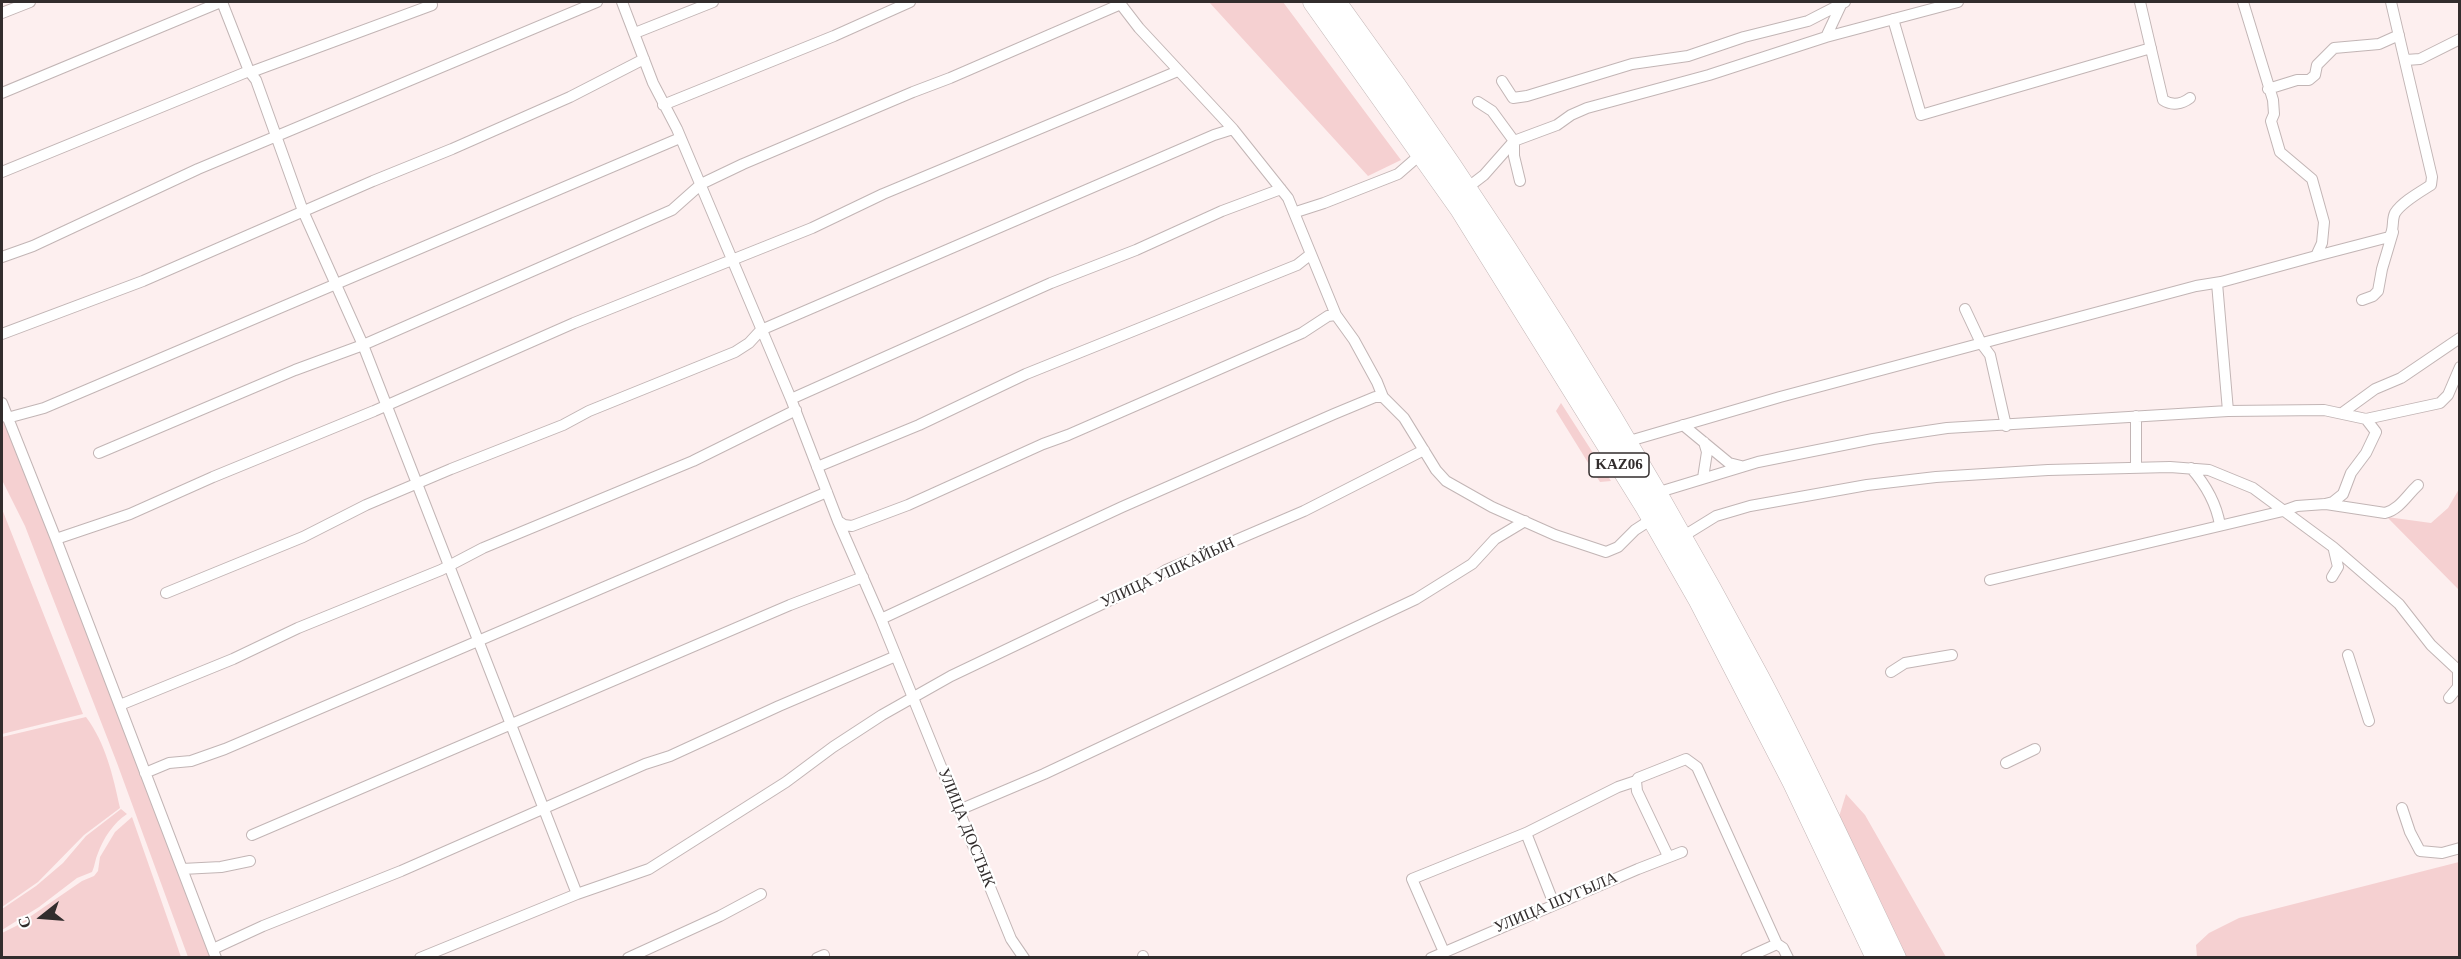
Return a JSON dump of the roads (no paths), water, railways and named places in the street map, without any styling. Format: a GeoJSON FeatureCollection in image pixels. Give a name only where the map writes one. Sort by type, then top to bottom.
{"type":"FeatureCollection","features":[{"type":"Feature","properties":{"kind":"highway","name":"KАZ06"},"geometry":{"type":"LineString","coordinates":[[1313,2],[1460,209],[1653,505],[1682,537],[1801,758],[1896,957]]}},
{"type":"Feature","properties":{"kind":"highway","name":"KАZ06"},"geometry":{"type":"LineString","coordinates":[[1336,2],[1467,188],[1573,351],[1626,442],[1698,599],[1762,723],[1876,957]]}},
{"type":"Feature","properties":{"kind":"street"},"geometry":{"type":"LineString","coordinates":[[2,13],[30,2]]}},
{"type":"Feature","properties":{"kind":"street"},"geometry":{"type":"LineString","coordinates":[[2,93],[222,2],[250,72],[256,80],[303,211],[363,345],[577,894]]}},
{"type":"Feature","properties":{"kind":"street"},"geometry":{"type":"LineString","coordinates":[[2,257],[33,246],[198,169],[275,136],[597,2]]}},
{"type":"Feature","properties":{"kind":"street","name":"УЛИЦА ДОСТЫК"},"geometry":{"type":"LineString","coordinates":[[622,2],[663,105],[680,138],[796,410],[826,492],[881,619],[1011,939],[1024,957]]}},
{"type":"Feature","properties":{"kind":"street"},"geometry":{"type":"LineString","coordinates":[[635,33],[713,2]]}},
{"type":"Feature","properties":{"kind":"street"},"geometry":{"type":"LineString","coordinates":[[663,105],[834,36],[910,2]]}},
{"type":"Feature","properties":{"kind":"street"},"geometry":{"type":"LineString","coordinates":[[1826,37],[1844,2]]}},
{"type":"Feature","properties":{"kind":"street"},"geometry":{"type":"LineString","coordinates":[[1502,81],[1512,98],[1527,96],[1632,64],[1688,56],[1744,37],[1808,21],[1844,2]]}},
{"type":"Feature","properties":{"kind":"street"},"geometry":{"type":"LineString","coordinates":[[1467,188],[1484,175],[1514,141],[1557,125],[1587,108],[1709,75],[1826,37],[1958,2]]}},
{"type":"Feature","properties":{"kind":"street"},"geometry":{"type":"LineString","coordinates":[[2140,2],[2163,100],[2168,104],[2179,103],[2190,98]]}},
{"type":"Feature","properties":{"kind":"street"},"geometry":{"type":"LineString","coordinates":[[2243,2],[2273,105],[2271,121],[2280,152],[2312,179],[2324,222],[2322,243],[2316,256]]}},
{"type":"Feature","properties":{"kind":"street"},"geometry":{"type":"LineString","coordinates":[[2362,300],[2373,296],[2378,291],[2393,232],[2395,214],[2402,206],[2431,185],[2432,177],[2391,2]]}},
{"type":"Feature","properties":{"kind":"street"},"geometry":{"type":"LineString","coordinates":[[99,453],[295,370],[363,345],[672,210],[699,185],[743,164],[950,78],[1120,3],[1178,71],[1233,129],[1288,198],[1296,212],[1298,224],[1336,315],[1354,340],[1383,397],[1404,418],[1446,482],[1492,507],[1555,535],[1606,552],[1618,547],[1635,530],[1653,505],[1703,478],[1801,452],[1947,428],[2136,416],[2228,411],[2324,410],[2366,419],[2440,403],[2448,396],[2460,367]]}},
{"type":"Feature","properties":{"kind":"street"},"geometry":{"type":"LineString","coordinates":[[2,172],[250,72],[432,5]]}},
{"type":"Feature","properties":{"kind":"street"},"geometry":{"type":"LineString","coordinates":[[1893,19],[1921,115],[2151,48]]}},
{"type":"Feature","properties":{"kind":"street"},"geometry":{"type":"LineString","coordinates":[[2268,89],[2297,80],[2309,80],[2315,75],[2317,65],[2334,48],[2379,44],[2399,35]]}},
{"type":"Feature","properties":{"kind":"street"},"geometry":{"type":"LineString","coordinates":[[2406,60],[2420,59],[2460,39]]}},
{"type":"Feature","properties":{"kind":"street"},"geometry":{"type":"LineString","coordinates":[[2,334],[143,281],[512,123],[644,59]]}},
{"type":"Feature","properties":{"kind":"street"},"geometry":{"type":"LineString","coordinates":[[56,539],[130,514],[658,288],[812,228],[883,194],[1178,71]]}},
{"type":"Feature","properties":{"kind":"street"},"geometry":{"type":"LineString","coordinates":[[1478,102],[1492,111],[1514,141],[1514,156],[1520,181]]}},
{"type":"Feature","properties":{"kind":"street"},"geometry":{"type":"LineString","coordinates":[[166,593],[303,537],[366,505],[735,352],[749,343],[760,330],[1214,135],[1233,129]]}},
{"type":"Feature","properties":{"kind":"street"},"geometry":{"type":"LineString","coordinates":[[7,418],[44,408],[336,286],[395,257],[534,201],[680,138]]}},
{"type":"Feature","properties":{"kind":"street"},"geometry":{"type":"LineString","coordinates":[[1296,212],[1398,174],[1421,154]]}},
{"type":"Feature","properties":{"kind":"street"},"geometry":{"type":"LineString","coordinates":[[791,399],[1051,283],[1136,250],[1222,211],[1281,189]]}},
{"type":"Feature","properties":{"kind":"street"},"geometry":{"type":"LineString","coordinates":[[2324,231],[2337,250]]}},
{"type":"Feature","properties":{"kind":"street"},"geometry":{"type":"LineString","coordinates":[[1626,442],[1981,343],[2389,237],[2393,232]]}},
{"type":"Feature","properties":{"kind":"street"},"geometry":{"type":"LineString","coordinates":[[817,466],[919,425],[1026,374],[1297,265],[1311,254]]}},
{"type":"Feature","properties":{"kind":"street"},"geometry":{"type":"LineString","coordinates":[[2217,283],[2228,411]]}},
{"type":"Feature","properties":{"kind":"street"},"geometry":{"type":"LineString","coordinates":[[1965,309],[1981,343],[1990,356],[2006,426]]}},
{"type":"Feature","properties":{"kind":"street"},"geometry":{"type":"LineString","coordinates":[[838,521],[852,526],[908,505],[1043,444],[1302,333],[1328,316],[1336,315]]}},
{"type":"Feature","properties":{"kind":"street"},"geometry":{"type":"LineString","coordinates":[[2342,413],[2375,389],[2401,378],[2460,338]]}},
{"type":"Feature","properties":{"kind":"street"},"geometry":{"type":"LineString","coordinates":[[2448,396],[2460,394]]}},
{"type":"Feature","properties":{"kind":"street"},"geometry":{"type":"LineString","coordinates":[[881,619],[1122,507],[1334,414],[1375,397],[1383,397]]}},
{"type":"Feature","properties":{"kind":"street"},"geometry":{"type":"LineString","coordinates":[[2,403],[215,953],[263,926],[391,875],[670,756],[876,663],[896,657]]}},
{"type":"Feature","properties":{"kind":"street"},"geometry":{"type":"LineString","coordinates":[[120,705],[449,566],[483,548],[693,461],[796,410]]}},
{"type":"Feature","properties":{"kind":"street"},"geometry":{"type":"LineString","coordinates":[[1990,580],[2297,506],[2333,502],[2343,494],[2351,473],[2366,453],[2376,432],[2393,412]]}},
{"type":"Feature","properties":{"kind":"street"},"geometry":{"type":"LineString","coordinates":[[2136,436],[2138,430],[2151,422],[2155,415]]}},
{"type":"Feature","properties":{"kind":"street"},"geometry":{"type":"LineString","coordinates":[[2136,416],[2136,467]]}},
{"type":"Feature","properties":{"kind":"street"},"geometry":{"type":"LineString","coordinates":[[2366,419],[2376,432]]}},
{"type":"Feature","properties":{"kind":"street"},"geometry":{"type":"LineString","coordinates":[[1683,425],[1729,463],[1743,466]]}},
{"type":"Feature","properties":{"kind":"street"},"geometry":{"type":"LineString","coordinates":[[1703,478],[1707,452],[1704,442]]}},
{"type":"Feature","properties":{"kind":"street","name":"УЛИЦА УШКАЙЫН"},"geometry":{"type":"LineString","coordinates":[[420,957],[577,894],[649,869],[786,782],[872,721],[913,697],[997,653],[1144,584],[1166,570],[1304,511],[1424,450]]}},
{"type":"Feature","properties":{"kind":"street"},"geometry":{"type":"LineString","coordinates":[[1682,537],[1716,516],[1750,506],[1803,495],[1936,477],[2136,467],[2209,470],[2240,481],[2283,511],[2333,547],[2399,604],[2431,645],[2459,671],[2458,687],[2449,698]]}},
{"type":"Feature","properties":{"kind":"street"},"geometry":{"type":"LineString","coordinates":[[2191,468],[2215,502],[2220,525]]}},
{"type":"Feature","properties":{"kind":"street"},"geometry":{"type":"LineString","coordinates":[[2325,504],[2385,513],[2400,505],[2418,484]]}},
{"type":"Feature","properties":{"kind":"street"},"geometry":{"type":"LineString","coordinates":[[145,773],[169,763],[180,763],[225,749],[826,492]]}},
{"type":"Feature","properties":{"kind":"street"},"geometry":{"type":"LineString","coordinates":[[959,810],[1044,774],[1294,654],[1416,599],[1472,564],[1496,539],[1525,521]]}},
{"type":"Feature","properties":{"kind":"street"},"geometry":{"type":"LineString","coordinates":[[2332,577],[2338,567],[2338,559],[2333,547]]}},
{"type":"Feature","properties":{"kind":"street"},"geometry":{"type":"LineString","coordinates":[[252,835],[758,619],[863,577]]}},
{"type":"Feature","properties":{"kind":"street"},"geometry":{"type":"LineString","coordinates":[[2348,654],[2369,722]]}},
{"type":"Feature","properties":{"kind":"street"},"geometry":{"type":"LineString","coordinates":[[1891,672],[1905,663],[1952,655]]}},
{"type":"Feature","properties":{"kind":"street"},"geometry":{"type":"LineString","coordinates":[[2006,763],[2035,749]]}},
{"type":"Feature","properties":{"kind":"street"},"geometry":{"type":"LineString","coordinates":[[1444,952],[1412,879],[1526,833],[1618,787],[1635,782],[1638,778],[1686,759],[1693,762],[1700,773],[1777,944],[1783,948],[1788,957]]}},
{"type":"Feature","properties":{"kind":"street"},"geometry":{"type":"LineString","coordinates":[[1635,782],[1637,791],[1668,856]]}},
{"type":"Feature","properties":{"kind":"street"},"geometry":{"type":"LineString","coordinates":[[2402,808],[2410,832],[2420,851],[2442,853],[2460,848]]}},
{"type":"Feature","properties":{"kind":"street"},"geometry":{"type":"LineString","coordinates":[[1526,833],[1554,904]]}},
{"type":"Feature","properties":{"kind":"street","name":"УЛИЦА ШУГЫЛА"},"geometry":{"type":"LineString","coordinates":[[1431,957],[1682,852]]}},
{"type":"Feature","properties":{"kind":"street"},"geometry":{"type":"LineString","coordinates":[[182,869],[221,867],[250,861]]}},
{"type":"Feature","properties":{"kind":"street"},"geometry":{"type":"LineString","coordinates":[[628,957],[720,916],[761,894]]}},
{"type":"Feature","properties":{"kind":"street"},"geometry":{"type":"LineString","coordinates":[[1746,957],[1777,944]]}}]}
